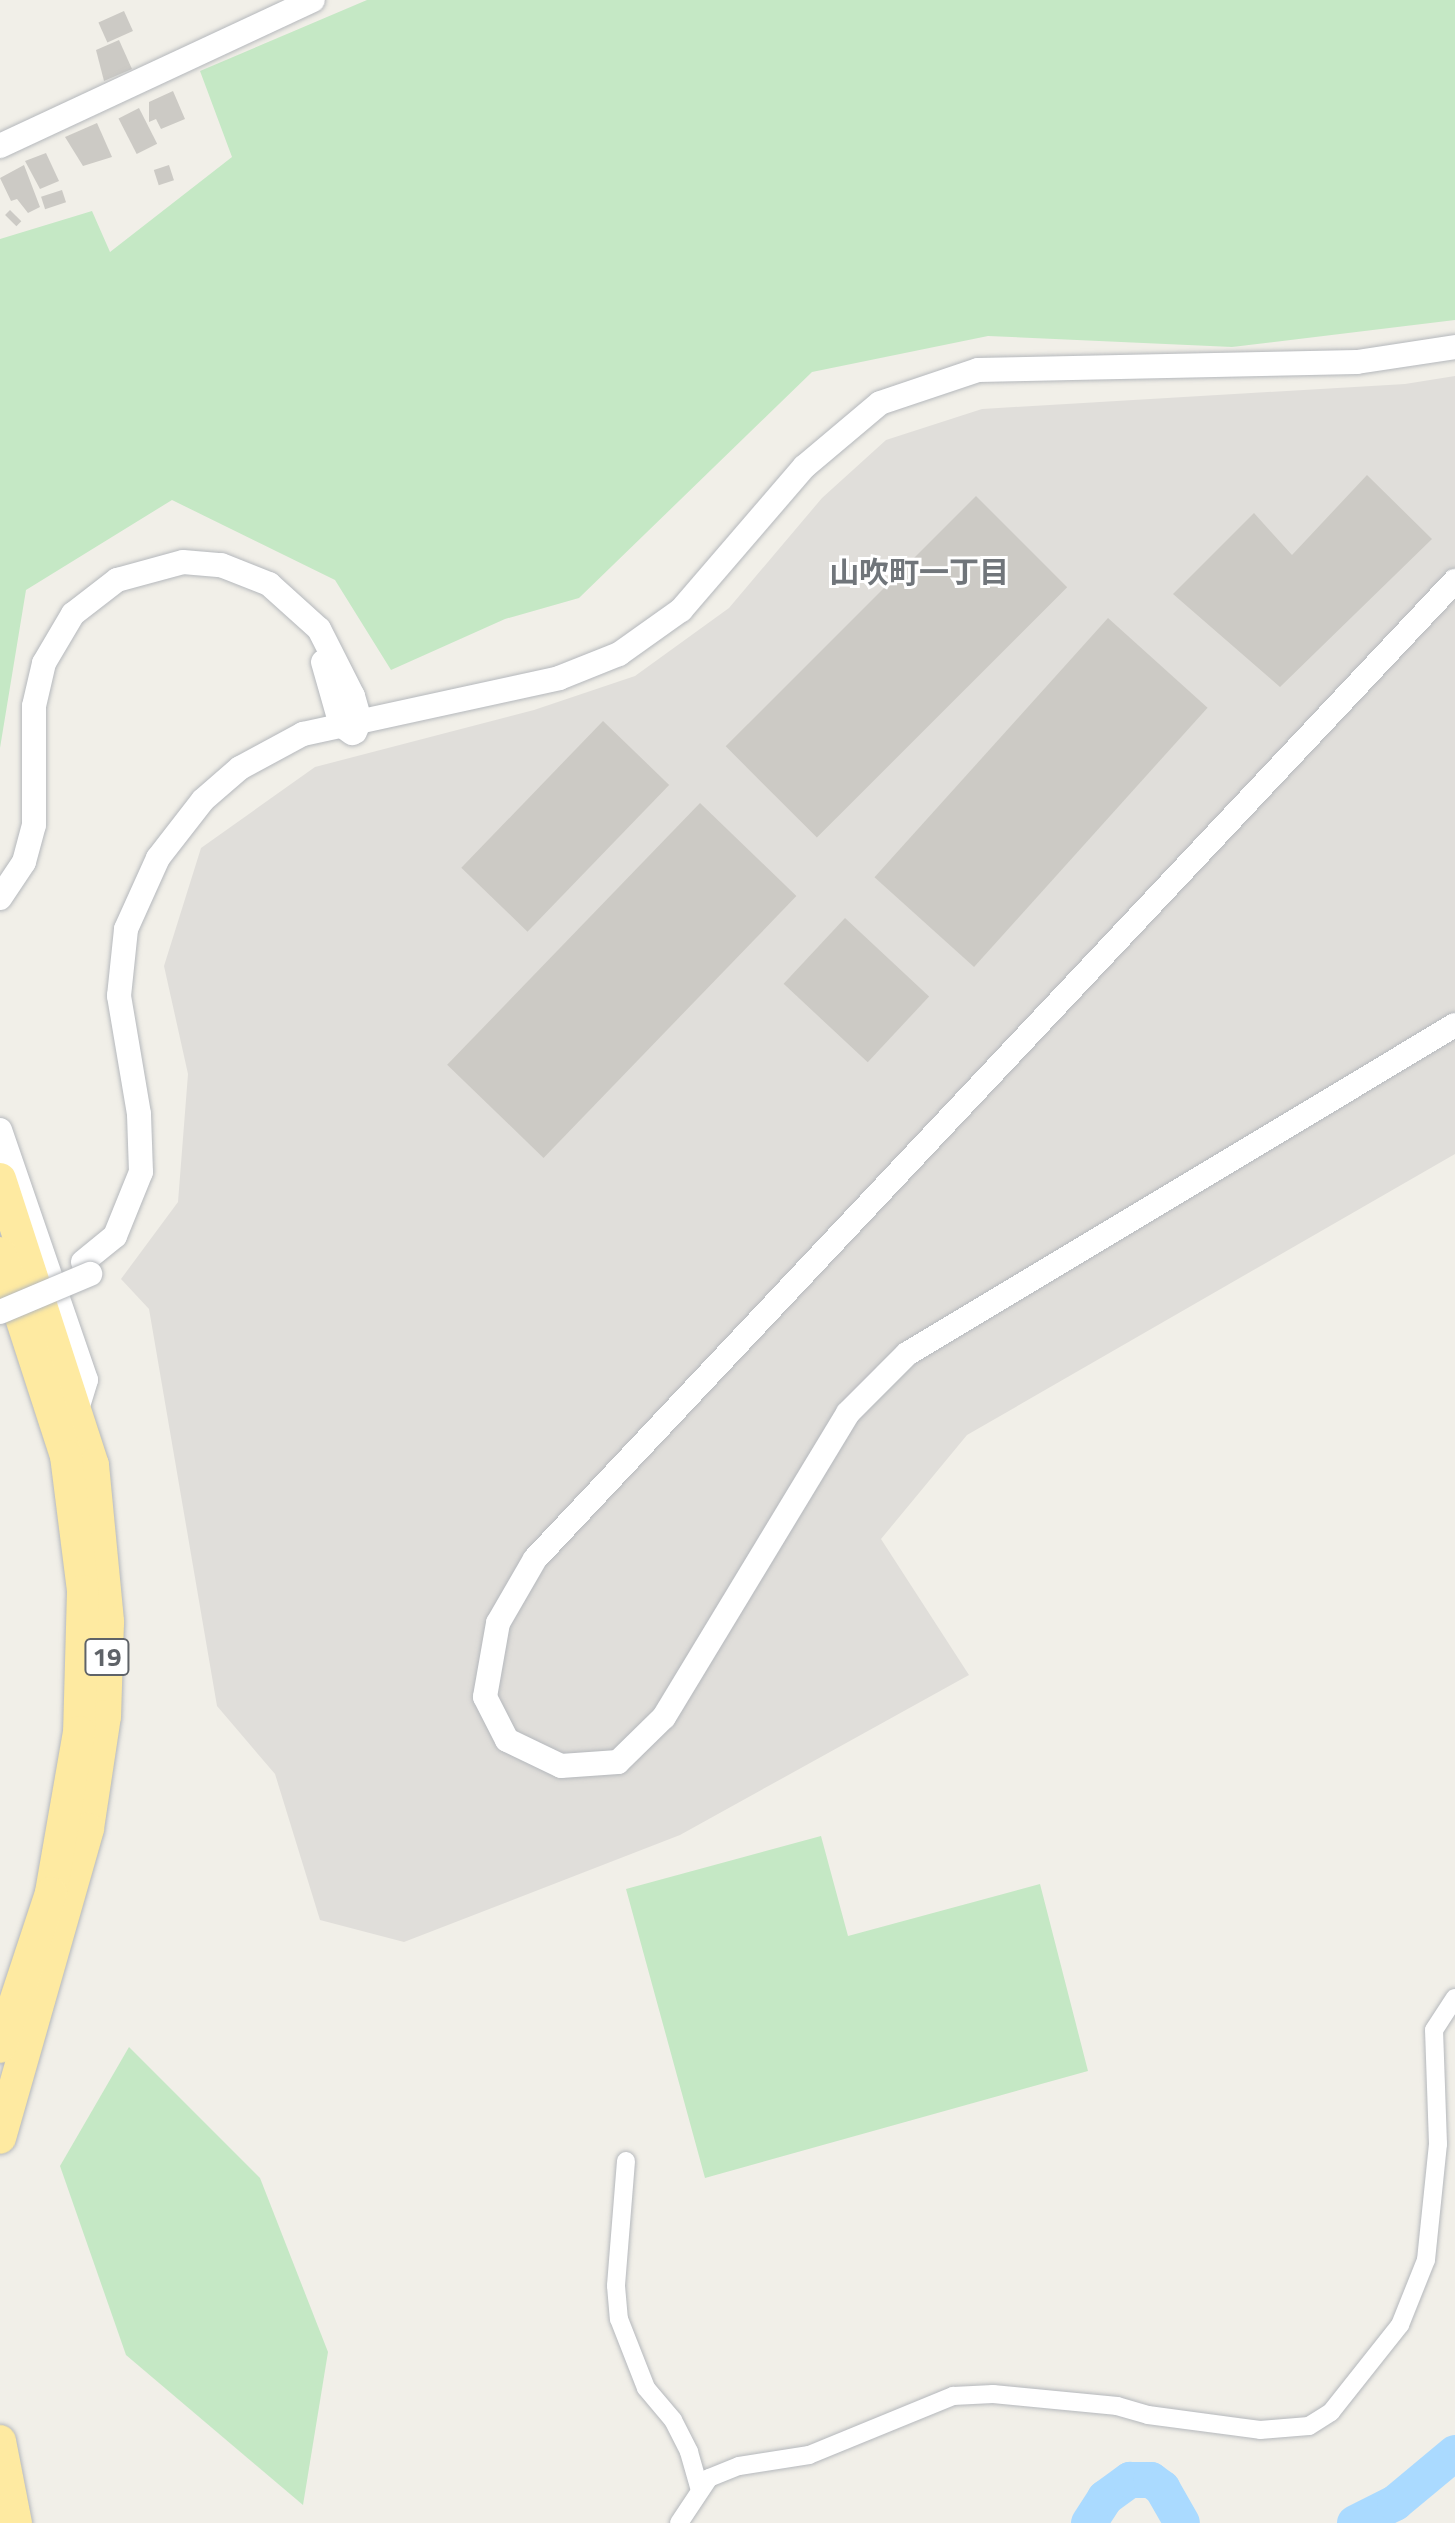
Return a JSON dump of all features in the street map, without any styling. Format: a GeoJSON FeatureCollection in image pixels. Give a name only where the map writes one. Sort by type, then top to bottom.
{"type":"FeatureCollection","features":[{"type":"Feature","properties":{"kind":"highway","name":"19"},"geometry":{"type":"LineString","coordinates":[[0,1179],[78,1406],[103,1528],[105,1716],[88,1829],[0,2138]]}},
{"type":"Feature","properties":{"kind":"highway","name":"19"},"geometry":{"type":"LineString","coordinates":[[0,1253],[66,1456],[83,1591],[79,1732],[51,1893],[0,2047]]}},
{"type":"Feature","properties":{"kind":"highway"},"geometry":{"type":"LineString","coordinates":[[0,2441],[16,2523]]}},
{"type":"Feature","properties":{"kind":"street"},"geometry":{"type":"LineString","coordinates":[[0,146],[313,0]]}},
{"type":"Feature","properties":{"kind":"street"},"geometry":{"type":"LineString","coordinates":[[0,1312],[87,1268],[115,1236],[141,1172],[139,1114],[119,996],[126,929],[146,880],[203,800],[240,768],[303,734],[433,714],[440,706],[559,678],[619,654],[681,610],[804,467],[880,403],[978,370],[1342,363],[1455,347]]}},
{"type":"Feature","properties":{"kind":"street"},"geometry":{"type":"LineString","coordinates":[[0,898],[24,862],[34,825],[34,706],[44,663],[73,614],[117,580],[183,562],[221,565],[269,584],[319,629],[352,726]]}},
{"type":"Feature","properties":{"kind":"street"},"geometry":{"type":"LineString","coordinates":[[0,916],[35,868],[47,827],[45,707],[54,667],[81,623],[121,591],[163,576],[203,575],[262,593],[308,636],[352,726]]}},
{"type":"Feature","properties":{"kind":"street"},"geometry":{"type":"LineString","coordinates":[[1455,581],[535,1559],[498,1623],[485,1697],[507,1740],[561,1766],[618,1762],[664,1717],[848,1413],[907,1354],[1455,1025]]}},
{"type":"Feature","properties":{"kind":"street"},"geometry":{"type":"LineString","coordinates":[[0,1130],[86,1380],[78,1406]]}},
{"type":"Feature","properties":{"kind":"street"},"geometry":{"type":"LineString","coordinates":[[0,1297],[87,1268]]}},
{"type":"Feature","properties":{"kind":"street"},"geometry":{"type":"LineString","coordinates":[[679,2523],[709,2478],[739,2466],[809,2455],[953,2396],[993,2394],[1117,2406],[1260,2430],[1309,2426],[1331,2412],[1400,2325],[1419,2282],[1438,2144],[1434,2030],[1455,1998]]}},
{"type":"Feature","properties":{"kind":"street"},"geometry":{"type":"LineString","coordinates":[[626,2161],[616,2286],[619,2319],[646,2388],[673,2420],[689,2452],[700,2490]]}},
{"type":"Feature","properties":{"kind":"shaded area"},"geometry":{"type":"Polygon","coordinates":[[[1455,376],[1455,1154],[967,1435],[881,1539],[969,1675],[680,1835],[404,1942],[320,1920],[275,1774],[217,1706],[149,1309],[121,1279],[178,1202],[188,1074],[164,966],[201,848],[315,767],[534,710],[635,676],[729,608],[822,498],[886,440],[982,409],[1405,384],[1455,376]]]}},
{"type":"Feature","properties":{"kind":"green space"},"geometry":{"type":"Polygon","coordinates":[[[367,0],[1455,0],[1455,320],[1232,347],[988,336],[812,372],[579,598],[505,619],[391,670],[335,580],[172,500],[26,590],[0,748],[0,239],[92,211],[110,252],[232,157],[200,71],[367,0]]]}},
{"type":"Feature","properties":{"kind":"green space"},"geometry":{"type":"Polygon","coordinates":[[[821,1836],[848,1936],[1040,1884],[1088,2071],[705,2178],[626,1889],[821,1836]]]}},
{"type":"Feature","properties":{"kind":"green space"},"geometry":{"type":"Polygon","coordinates":[[[129,2047],[260,2178],[328,2352],[303,2505],[126,2355],[60,2166],[129,2047]]]}},
{"type":"Feature","properties":{"kind":"building"},"geometry":{"type":"Polygon","coordinates":[[[124,11],[133,31],[107,42],[98,22],[124,11]]]}},
{"type":"Feature","properties":{"kind":"building"},"geometry":{"type":"Polygon","coordinates":[[[119,40],[132,69],[104,81],[96,50],[119,40]]]}},
{"type":"Feature","properties":{"kind":"building"},"geometry":{"type":"Polygon","coordinates":[[[173,91],[185,119],[161,129],[156,119],[149,122],[149,102],[173,91]]]}},
{"type":"Feature","properties":{"kind":"building"},"geometry":{"type":"Polygon","coordinates":[[[139,108],[157,144],[137,154],[119,118],[139,108]]]}},
{"type":"Feature","properties":{"kind":"building"},"geometry":{"type":"Polygon","coordinates":[[[97,123],[112,157],[83,166],[65,137],[97,123]]]}},
{"type":"Feature","properties":{"kind":"building"},"geometry":{"type":"Polygon","coordinates":[[[46,153],[59,181],[40,189],[25,161],[46,153]]]}},
{"type":"Feature","properties":{"kind":"building"},"geometry":{"type":"Polygon","coordinates":[[[24,165],[40,207],[28,213],[17,199],[11,201],[0,178],[24,165]]]}},
{"type":"Feature","properties":{"kind":"building"},"geometry":{"type":"Polygon","coordinates":[[[169,165],[174,180],[159,185],[154,170],[169,165]]]}},
{"type":"Feature","properties":{"kind":"building"},"geometry":{"type":"Polygon","coordinates":[[[62,190],[66,202],[45,209],[41,197],[62,190]]]}},
{"type":"Feature","properties":{"kind":"building"},"geometry":{"type":"Polygon","coordinates":[[[10,210],[21,221],[16,226],[5,215],[10,210]]]}},
{"type":"Feature","properties":{"kind":"building"},"geometry":{"type":"Polygon","coordinates":[[[1367,475],[1432,539],[1280,687],[1173,594],[1254,513],[1292,555],[1367,475]]]}},
{"type":"Feature","properties":{"kind":"building"},"geometry":{"type":"Polygon","coordinates":[[[976,496],[1067,587],[817,838],[726,746],[976,496]]]}},
{"type":"Feature","properties":{"kind":"building"},"geometry":{"type":"Polygon","coordinates":[[[1108,618],[1208,708],[974,967],[874,877],[1108,618]]]}},
{"type":"Feature","properties":{"kind":"building"},"geometry":{"type":"Polygon","coordinates":[[[603,721],[669,785],[527,932],[461,868],[603,721]]]}},
{"type":"Feature","properties":{"kind":"building"},"geometry":{"type":"Polygon","coordinates":[[[700,803],[796,896],[544,1158],[447,1065],[700,803]]]}},
{"type":"Feature","properties":{"kind":"building"},"geometry":{"type":"Polygon","coordinates":[[[845,918],[929,996],[868,1062],[784,984],[845,918]]]}},
{"type":"Feature","properties":{"kind":"waterway"},"geometry":{"type":"LineString","coordinates":[[1355,2523],[1395,2503],[1455,2453]]}},
{"type":"Feature","properties":{"kind":"waterway"},"geometry":{"type":"LineString","coordinates":[[1089,2523],[1105,2498],[1130,2480],[1151,2480],[1162,2488],[1182,2523]]}},
{"type":"Feature","properties":{"kind":"district","name":"山吹町一丁目"},"geometry":{"type":"Point","coordinates":[919,572]}}]}
